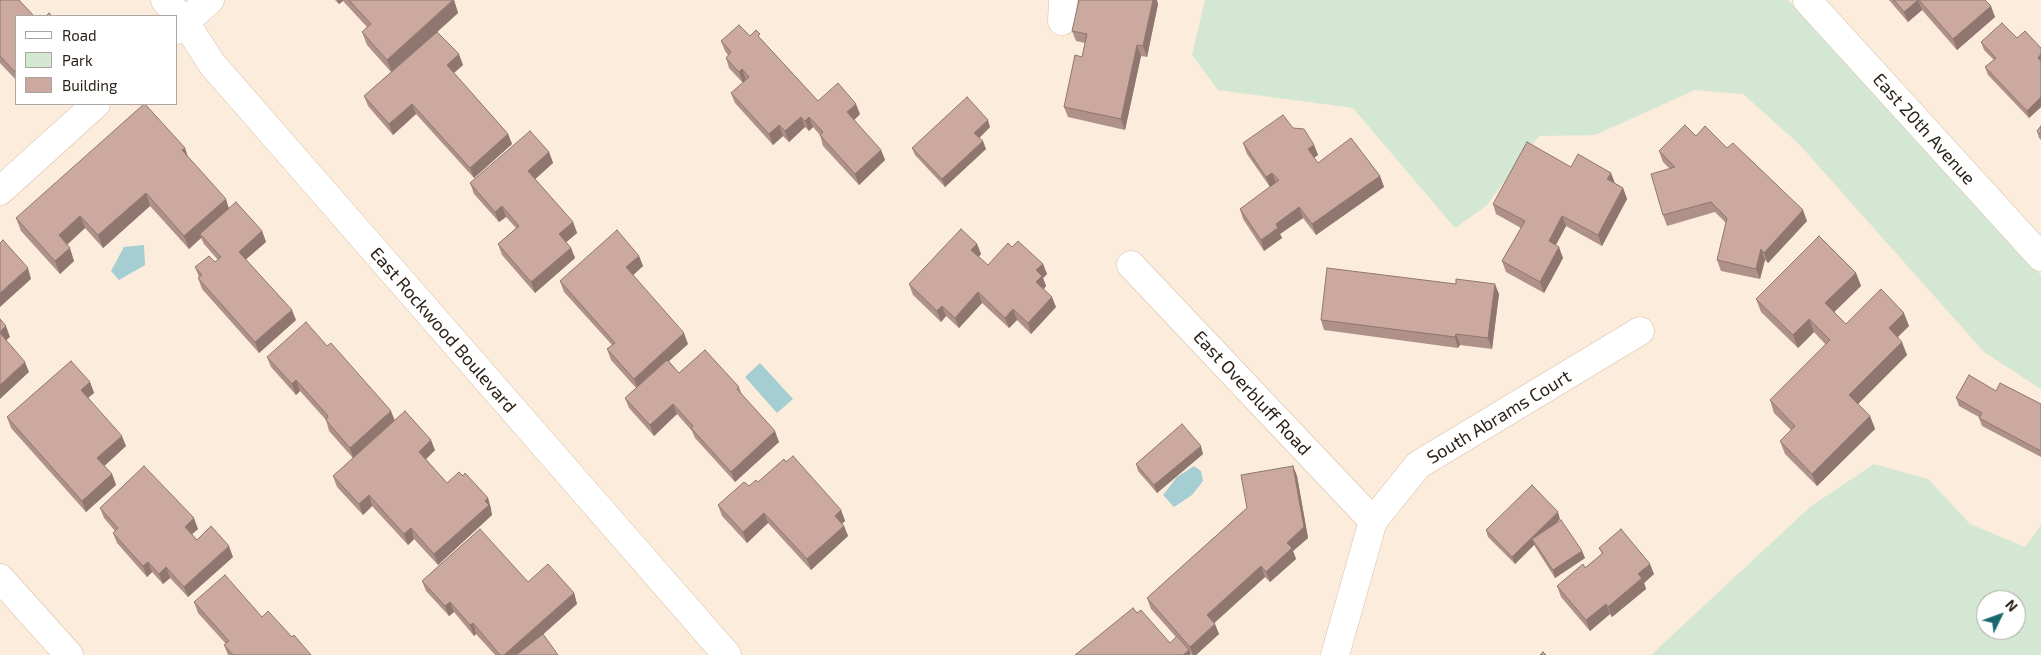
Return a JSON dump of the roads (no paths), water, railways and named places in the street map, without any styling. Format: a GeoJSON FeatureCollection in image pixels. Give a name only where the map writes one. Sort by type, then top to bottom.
{"type":"FeatureCollection","features":[{"type":"Feature","properties":{"kind":"street","name":"East Rockwood Boulevard"},"geometry":{"type":"LineString","coordinates":[[166,0],[175,15]]}},
{"type":"Feature","properties":{"kind":"street"},"geometry":{"type":"LineString","coordinates":[[181,26],[210,0]]}},
{"type":"Feature","properties":{"kind":"street","name":"East 20th Avenue"},"geometry":{"type":"LineString","coordinates":[[1807,0],[2041,257]]}},
{"type":"Feature","properties":{"kind":"street","name":"East Rockwood Boulevard"},"geometry":{"type":"LineString","coordinates":[[181,26],[727,655]]}},
{"type":"Feature","properties":{"kind":"street"},"geometry":{"type":"LineString","coordinates":[[0,192],[95,105]]}},
{"type":"Feature","properties":{"kind":"street","name":"East Overbluff Road"},"geometry":{"type":"LineString","coordinates":[[1131,265],[1373,521]]}},
{"type":"Feature","properties":{"kind":"street","name":"South Abrams Court"},"geometry":{"type":"LineString","coordinates":[[1373,521],[1418,465],[1640,331]]}},
{"type":"Feature","properties":{"kind":"street"},"geometry":{"type":"LineString","coordinates":[[1334,655],[1373,521]]}},
{"type":"Feature","properties":{"kind":"street"},"geometry":{"type":"LineString","coordinates":[[0,578],[69,655]]}},
{"type":"Feature","properties":{"kind":"water"},"geometry":{"type":"Polygon","coordinates":[[[144,245],[145,265],[119,280],[111,271],[124,247],[144,245]]]}},
{"type":"Feature","properties":{"kind":"water"},"geometry":{"type":"Polygon","coordinates":[[[760,363],[793,399],[777,413],[745,377],[760,363]]]}},
{"type":"Feature","properties":{"kind":"water"},"geometry":{"type":"Polygon","coordinates":[[[1194,466],[1201,471],[1203,481],[1192,495],[1174,507],[1163,495],[1177,477],[1194,466]]]}}]}
